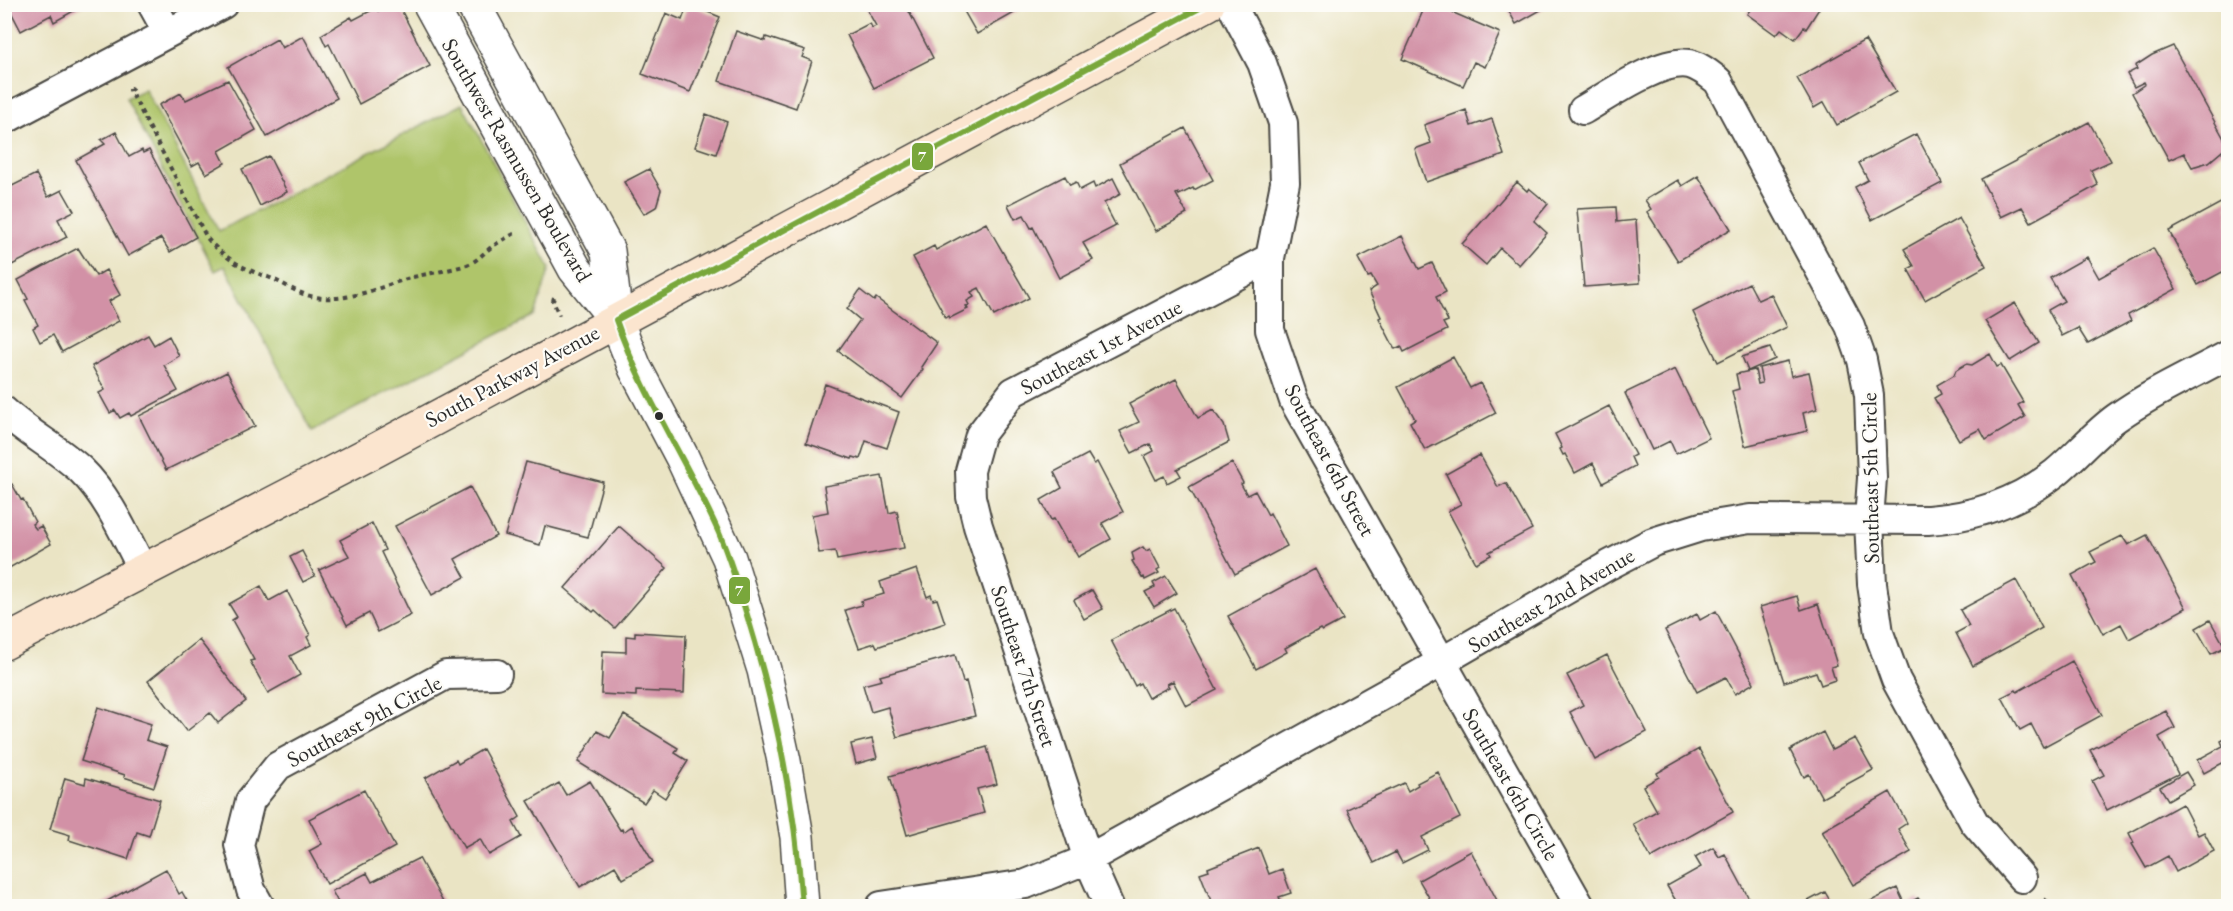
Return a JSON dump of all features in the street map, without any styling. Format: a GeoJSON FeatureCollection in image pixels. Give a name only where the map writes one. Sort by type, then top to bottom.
{"type":"FeatureCollection","features":[{"type":"Feature","properties":{"kind":"main road","name":"South Parkway Avenue"},"geometry":{"type":"LineString","coordinates":[[4,643],[376,450],[1208,4]]}},
{"type":"Feature","properties":{"kind":"street"},"geometry":{"type":"LineString","coordinates":[[152,4],[168,33]]}},
{"type":"Feature","properties":{"kind":"street"},"geometry":{"type":"LineString","coordinates":[[4,120],[223,4]]}},
{"type":"Feature","properties":{"kind":"street","name":"Southwest Rasmussen Boulevard"},"geometry":{"type":"LineString","coordinates":[[430,4],[575,269],[616,320]]}},
{"type":"Feature","properties":{"kind":"street","name":"Southwest Rasmussen Boulevard"},"geometry":{"type":"LineString","coordinates":[[473,4],[608,252],[616,320]]}},
{"type":"Feature","properties":{"kind":"street","name":"Southeast 6th Street"},"geometry":{"type":"LineString","coordinates":[[1231,4],[1262,63],[1283,123],[1285,183],[1270,258],[1270,330],[1294,401],[1441,662]]}},
{"type":"Feature","properties":{"kind":"street","name":"Southeast 5th Circle"},"geometry":{"type":"LineString","coordinates":[[1583,110],[1655,69],[1672,64],[1689,64],[1705,70],[1718,81],[1857,343],[1867,377],[1870,412],[1872,478],[1869,520],[1875,617],[1890,665],[1974,822],[2022,878]]}},
{"type":"Feature","properties":{"kind":"street","name":"Southeast 1st Avenue"},"geometry":{"type":"LineString","coordinates":[[970,471],[980,435],[1013,392],[1270,258]]}},
{"type":"Feature","properties":{"kind":"street"},"geometry":{"type":"LineString","coordinates":[[616,320],[635,368],[708,510],[743,597],[764,670],[790,790],[801,869],[802,906]]}},
{"type":"Feature","properties":{"kind":"street","name":"Southeast 2nd Avenue"},"geometry":{"type":"LineString","coordinates":[[881,906],[1026,884],[1088,859],[1631,553],[1677,534],[1701,527],[1750,519],[1945,519],[1979,512],[2006,502],[2055,473],[2115,419],[2147,398],[2229,356]]}},
{"type":"Feature","properties":{"kind":"street"},"geometry":{"type":"LineString","coordinates":[[4,411],[81,470],[112,513],[144,572]]}},
{"type":"Feature","properties":{"kind":"street","name":"Southeast 7th Street"},"geometry":{"type":"LineString","coordinates":[[970,471],[971,497],[978,526],[1088,859],[1108,906]]}},
{"type":"Feature","properties":{"kind":"street","name":"Southeast 6th Circle"},"geometry":{"type":"LineString","coordinates":[[1441,662],[1580,906]]}},
{"type":"Feature","properties":{"kind":"street","name":"Southeast 9th Circle"},"geometry":{"type":"LineString","coordinates":[[260,906],[251,890],[239,844],[250,801],[278,766],[446,675],[497,674]]}},
{"type":"Feature","properties":{"kind":"path"},"geometry":{"type":"LineString","coordinates":[[136,51],[151,79],[130,90],[207,238],[220,253],[252,273],[270,278],[314,297],[330,298],[364,293],[405,279],[468,265],[494,245],[521,230]]}},
{"type":"Feature","properties":{"kind":"green space"},"geometry":{"type":"Polygon","coordinates":[[[145,89],[219,231],[462,104],[550,268],[535,315],[312,431],[225,266],[215,271],[126,98],[145,89]]]}},
{"type":"Feature","properties":{"kind":"building"},"geometry":{"type":"Polygon","coordinates":[[[7,4],[86,4],[54,22],[51,15],[21,31],[7,4]]]}},
{"type":"Feature","properties":{"kind":"building"},"geometry":{"type":"Polygon","coordinates":[[[390,4],[398,4],[430,66],[359,104],[329,44],[326,46],[321,35],[351,17],[353,20],[376,8],[378,11],[390,4]]]}},
{"type":"Feature","properties":{"kind":"building"},"geometry":{"type":"Polygon","coordinates":[[[688,4],[720,17],[690,92],[642,74],[666,13],[682,20],[688,4]]]}},
{"type":"Feature","properties":{"kind":"building"},"geometry":{"type":"Polygon","coordinates":[[[864,4],[905,4],[933,58],[874,88],[847,35],[870,23],[872,28],[876,26],[864,4]]]}},
{"type":"Feature","properties":{"kind":"building"},"geometry":{"type":"Polygon","coordinates":[[[960,4],[1030,4],[977,34],[960,4]]]}},
{"type":"Feature","properties":{"kind":"building"},"geometry":{"type":"Polygon","coordinates":[[[1426,4],[1433,4],[1500,33],[1485,67],[1474,62],[1463,86],[1402,59],[1426,4]]]}},
{"type":"Feature","properties":{"kind":"building"},"geometry":{"type":"Polygon","coordinates":[[[1505,4],[1547,4],[1548,6],[1516,24],[1505,4]]]}},
{"type":"Feature","properties":{"kind":"building"},"geometry":{"type":"Polygon","coordinates":[[[1754,4],[1822,4],[1806,29],[1804,27],[1795,39],[1781,29],[1776,35],[1747,14],[1754,4]]]}},
{"type":"Feature","properties":{"kind":"building"},"geometry":{"type":"Polygon","coordinates":[[[736,31],[765,41],[766,37],[805,50],[802,57],[812,61],[796,108],[719,81],[736,31]]]}},
{"type":"Feature","properties":{"kind":"building"},"geometry":{"type":"Polygon","coordinates":[[[303,36],[337,98],[267,137],[228,67],[277,39],[282,48],[303,36]]]}},
{"type":"Feature","properties":{"kind":"building"},"geometry":{"type":"Polygon","coordinates":[[[1865,40],[1896,92],[1837,125],[1824,102],[1814,108],[1797,78],[1865,40]]]}},
{"type":"Feature","properties":{"kind":"building"},"geometry":{"type":"Polygon","coordinates":[[[2173,46],[2228,146],[2209,162],[2192,167],[2184,153],[2169,160],[2132,93],[2145,84],[2144,82],[2134,87],[2127,74],[2137,69],[2135,66],[2152,55],[2173,46]]]}},
{"type":"Feature","properties":{"kind":"building"},"geometry":{"type":"Polygon","coordinates":[[[228,80],[256,130],[219,151],[225,163],[206,174],[199,162],[192,166],[159,105],[181,93],[186,100],[228,80]]]}},
{"type":"Feature","properties":{"kind":"building"},"geometry":{"type":"Polygon","coordinates":[[[1466,110],[1471,126],[1492,119],[1504,155],[1426,182],[1415,149],[1431,143],[1424,125],[1466,110]]]}},
{"type":"Feature","properties":{"kind":"building"},"geometry":{"type":"Polygon","coordinates":[[[706,114],[727,122],[716,154],[695,147],[706,114]]]}},
{"type":"Feature","properties":{"kind":"building"},"geometry":{"type":"Polygon","coordinates":[[[2089,122],[2111,161],[2091,170],[2098,185],[2031,222],[2022,207],[2001,217],[1981,179],[2089,122]]]}},
{"type":"Feature","properties":{"kind":"building"},"geometry":{"type":"Polygon","coordinates":[[[1185,128],[1213,180],[1194,190],[1193,188],[1179,195],[1176,194],[1187,214],[1156,231],[1120,163],[1185,128]]]}},
{"type":"Feature","properties":{"kind":"building"},"geometry":{"type":"Polygon","coordinates":[[[116,132],[129,157],[142,150],[143,153],[149,150],[196,237],[170,252],[161,238],[128,256],[76,160],[105,144],[101,140],[116,132]]]}},
{"type":"Feature","properties":{"kind":"building"},"geometry":{"type":"Polygon","coordinates":[[[1916,134],[1942,183],[1872,220],[1855,187],[1868,180],[1859,163],[1916,134]]]}},
{"type":"Feature","properties":{"kind":"building"},"geometry":{"type":"Polygon","coordinates":[[[269,156],[287,192],[260,206],[242,169],[269,156]]]}},
{"type":"Feature","properties":{"kind":"building"},"geometry":{"type":"Polygon","coordinates":[[[649,169],[661,190],[656,207],[644,214],[624,182],[649,169]]]}},
{"type":"Feature","properties":{"kind":"building"},"geometry":{"type":"Polygon","coordinates":[[[36,174],[48,197],[62,190],[74,211],[58,219],[67,237],[4,269],[4,190],[36,174]]]}},
{"type":"Feature","properties":{"kind":"building"},"geometry":{"type":"Polygon","coordinates":[[[1065,176],[1070,185],[1076,182],[1080,190],[1093,183],[1095,188],[1113,178],[1121,194],[1104,203],[1116,226],[1083,243],[1093,260],[1059,278],[1033,227],[1031,228],[1024,215],[1015,219],[1008,205],[1065,176]]]}},
{"type":"Feature","properties":{"kind":"building"},"geometry":{"type":"Polygon","coordinates":[[[1698,176],[1731,229],[1678,261],[1647,212],[1651,209],[1645,200],[1678,180],[1682,186],[1698,176]]]}},
{"type":"Feature","properties":{"kind":"building"},"geometry":{"type":"Polygon","coordinates":[[[1517,182],[1527,191],[1529,188],[1548,204],[1534,221],[1547,233],[1519,265],[1500,248],[1486,265],[1462,244],[1517,182]]]}},
{"type":"Feature","properties":{"kind":"building"},"geometry":{"type":"Polygon","coordinates":[[[2228,199],[2228,269],[2198,285],[2169,231],[2228,199]]]}},
{"type":"Feature","properties":{"kind":"building"},"geometry":{"type":"Polygon","coordinates":[[[1616,207],[1617,222],[1636,220],[1640,283],[1584,287],[1577,209],[1616,207]]]}},
{"type":"Feature","properties":{"kind":"building"},"geometry":{"type":"Polygon","coordinates":[[[1959,218],[1986,266],[1925,300],[1908,269],[1914,266],[1904,249],[1959,218]]]}},
{"type":"Feature","properties":{"kind":"building"},"geometry":{"type":"Polygon","coordinates":[[[986,223],[1029,298],[994,316],[979,288],[971,292],[974,297],[967,301],[968,309],[946,318],[913,257],[934,246],[936,250],[986,223]]]}},
{"type":"Feature","properties":{"kind":"building"},"geometry":{"type":"Polygon","coordinates":[[[1402,236],[1419,269],[1432,263],[1446,292],[1436,297],[1448,321],[1443,323],[1447,330],[1404,352],[1401,346],[1395,349],[1379,318],[1381,317],[1369,291],[1377,286],[1371,276],[1368,277],[1358,258],[1402,236]]]}},
{"type":"Feature","properties":{"kind":"building"},"geometry":{"type":"Polygon","coordinates":[[[78,248],[96,276],[106,270],[120,295],[109,301],[119,321],[62,352],[53,335],[40,342],[33,328],[38,325],[18,280],[78,248]]]}},
{"type":"Feature","properties":{"kind":"building"},"geometry":{"type":"Polygon","coordinates":[[[2153,248],[2176,289],[2128,315],[2131,321],[2088,344],[2078,328],[2062,336],[2048,310],[2064,301],[2050,278],[2087,257],[2099,278],[2153,248]]]}},
{"type":"Feature","properties":{"kind":"building"},"geometry":{"type":"Polygon","coordinates":[[[1749,283],[1758,300],[1771,294],[1787,327],[1718,362],[1693,312],[1749,283]]]}},
{"type":"Feature","properties":{"kind":"building"},"geometry":{"type":"Polygon","coordinates":[[[860,290],[874,301],[876,298],[937,343],[921,367],[923,369],[902,398],[838,351],[860,320],[847,309],[860,290]]]}},
{"type":"Feature","properties":{"kind":"building"},"geometry":{"type":"Polygon","coordinates":[[[2015,303],[2039,343],[2010,361],[1985,321],[2015,303]]]}},
{"type":"Feature","properties":{"kind":"building"},"geometry":{"type":"Polygon","coordinates":[[[148,335],[154,345],[169,336],[179,356],[164,365],[178,391],[131,416],[129,413],[120,418],[115,410],[110,413],[99,393],[105,390],[92,366],[148,335]]]}},
{"type":"Feature","properties":{"kind":"building"},"geometry":{"type":"Polygon","coordinates":[[[1770,348],[1775,359],[1748,371],[1742,357],[1770,348]]]}},
{"type":"Feature","properties":{"kind":"building"},"geometry":{"type":"Polygon","coordinates":[[[1990,354],[1997,367],[2001,365],[2023,402],[2018,405],[2025,417],[1986,440],[1980,429],[1959,440],[1934,398],[1941,394],[1937,385],[1954,375],[1956,370],[1966,364],[1972,365],[1990,354]]]}},
{"type":"Feature","properties":{"kind":"building"},"geometry":{"type":"Polygon","coordinates":[[[1453,357],[1470,388],[1480,383],[1496,413],[1425,450],[1410,422],[1415,419],[1398,387],[1453,357]]]}},
{"type":"Feature","properties":{"kind":"building"},"geometry":{"type":"Polygon","coordinates":[[[1788,361],[1791,376],[1809,372],[1817,409],[1803,413],[1807,431],[1745,446],[1732,391],[1739,389],[1736,374],[1755,370],[1758,384],[1762,383],[1759,368],[1788,361]]]}},
{"type":"Feature","properties":{"kind":"building"},"geometry":{"type":"Polygon","coordinates":[[[1675,369],[1709,438],[1676,454],[1670,441],[1652,450],[1625,393],[1675,369]]]}},
{"type":"Feature","properties":{"kind":"building"},"geometry":{"type":"Polygon","coordinates":[[[227,372],[255,426],[166,470],[139,416],[227,372]]]}},
{"type":"Feature","properties":{"kind":"building"},"geometry":{"type":"Polygon","coordinates":[[[1176,379],[1198,418],[1213,410],[1224,425],[1229,442],[1177,469],[1181,476],[1167,483],[1164,476],[1156,480],[1144,456],[1154,451],[1150,444],[1132,453],[1120,431],[1139,422],[1129,404],[1176,379]]]}},
{"type":"Feature","properties":{"kind":"building"},"geometry":{"type":"Polygon","coordinates":[[[825,384],[899,412],[887,448],[866,441],[860,459],[853,457],[852,459],[806,443],[825,384]]]}},
{"type":"Feature","properties":{"kind":"building"},"geometry":{"type":"Polygon","coordinates":[[[1609,406],[1635,455],[1631,457],[1635,466],[1603,483],[1593,463],[1575,473],[1565,454],[1563,455],[1555,434],[1609,406]]]}},
{"type":"Feature","properties":{"kind":"building"},"geometry":{"type":"Polygon","coordinates":[[[1088,454],[1094,464],[1097,462],[1123,512],[1102,523],[1111,539],[1078,557],[1054,519],[1051,520],[1041,500],[1062,488],[1054,472],[1088,454]]]}},
{"type":"Feature","properties":{"kind":"building"},"geometry":{"type":"Polygon","coordinates":[[[1480,455],[1498,487],[1506,483],[1532,529],[1489,552],[1491,555],[1476,563],[1448,511],[1461,504],[1446,474],[1480,455]]]}},
{"type":"Feature","properties":{"kind":"building"},"geometry":{"type":"Polygon","coordinates":[[[526,462],[603,482],[588,537],[545,526],[540,545],[505,535],[526,462]]]}},
{"type":"Feature","properties":{"kind":"building"},"geometry":{"type":"Polygon","coordinates":[[[1232,463],[1247,495],[1255,491],[1268,515],[1270,513],[1287,546],[1235,574],[1189,487],[1232,463]]]}},
{"type":"Feature","properties":{"kind":"building"},"geometry":{"type":"Polygon","coordinates":[[[882,476],[889,513],[897,511],[904,548],[837,560],[835,551],[819,553],[812,515],[828,512],[824,486],[882,476]]]}},
{"type":"Feature","properties":{"kind":"building"},"geometry":{"type":"Polygon","coordinates":[[[12,484],[35,522],[32,524],[36,529],[41,526],[51,544],[4,571],[4,488],[12,484]]]}},
{"type":"Feature","properties":{"kind":"building"},"geometry":{"type":"Polygon","coordinates":[[[470,487],[496,536],[455,559],[465,577],[432,595],[395,526],[470,487]]]}},
{"type":"Feature","properties":{"kind":"building"},"geometry":{"type":"Polygon","coordinates":[[[372,523],[385,550],[381,552],[411,615],[378,632],[369,613],[347,625],[319,570],[349,556],[340,540],[372,523]]]}},
{"type":"Feature","properties":{"kind":"building"},"geometry":{"type":"Polygon","coordinates":[[[619,526],[667,568],[615,628],[565,588],[619,526]]]}},
{"type":"Feature","properties":{"kind":"building"},"geometry":{"type":"Polygon","coordinates":[[[2147,535],[2186,608],[2129,639],[2121,624],[2103,634],[2072,575],[2096,562],[2090,552],[2122,536],[2128,545],[2147,535]]]}},
{"type":"Feature","properties":{"kind":"building"},"geometry":{"type":"Polygon","coordinates":[[[1143,547],[1146,551],[1150,549],[1160,568],[1157,570],[1159,573],[1145,580],[1132,561],[1134,560],[1132,553],[1143,547]]]}},
{"type":"Feature","properties":{"kind":"building"},"geometry":{"type":"Polygon","coordinates":[[[302,551],[315,576],[303,582],[290,557],[302,551]]]}},
{"type":"Feature","properties":{"kind":"building"},"geometry":{"type":"Polygon","coordinates":[[[917,569],[927,597],[931,595],[933,600],[937,599],[945,623],[877,647],[875,643],[859,648],[845,610],[862,605],[861,601],[884,594],[880,582],[917,569]]]}},
{"type":"Feature","properties":{"kind":"building"},"geometry":{"type":"Polygon","coordinates":[[[1315,569],[1343,620],[1322,631],[1320,629],[1285,648],[1287,652],[1256,669],[1228,616],[1315,569]]]}},
{"type":"Feature","properties":{"kind":"building"},"geometry":{"type":"Polygon","coordinates":[[[1166,576],[1177,593],[1154,607],[1145,592],[1155,587],[1153,583],[1166,576]]]}},
{"type":"Feature","properties":{"kind":"building"},"geometry":{"type":"Polygon","coordinates":[[[2016,580],[2042,628],[1973,666],[1956,633],[1969,626],[1960,610],[2016,580]]]}},
{"type":"Feature","properties":{"kind":"building"},"geometry":{"type":"Polygon","coordinates":[[[261,586],[269,601],[287,591],[310,635],[307,637],[311,645],[290,656],[300,675],[268,693],[250,661],[254,660],[232,620],[237,617],[229,604],[261,586]]]}},
{"type":"Feature","properties":{"kind":"building"},"geometry":{"type":"Polygon","coordinates":[[[1092,590],[1103,609],[1084,619],[1074,600],[1092,590]]]}},
{"type":"Feature","properties":{"kind":"building"},"geometry":{"type":"Polygon","coordinates":[[[1797,596],[1801,610],[1818,604],[1837,665],[1831,667],[1835,680],[1821,685],[1816,672],[1784,682],[1760,607],[1797,596]]]}},
{"type":"Feature","properties":{"kind":"building"},"geometry":{"type":"Polygon","coordinates":[[[1174,608],[1217,690],[1186,706],[1173,681],[1167,684],[1169,687],[1148,698],[1140,683],[1135,686],[1111,640],[1174,608]]]}},
{"type":"Feature","properties":{"kind":"building"},"geometry":{"type":"Polygon","coordinates":[[[1716,611],[1754,683],[1735,694],[1726,677],[1697,692],[1665,630],[1697,614],[1700,620],[1716,611]]]}},
{"type":"Feature","properties":{"kind":"building"},"geometry":{"type":"Polygon","coordinates":[[[2210,620],[2225,647],[2211,654],[2196,628],[2210,620]]]}},
{"type":"Feature","properties":{"kind":"building"},"geometry":{"type":"Polygon","coordinates":[[[635,632],[686,635],[684,693],[636,691],[636,696],[601,694],[603,651],[626,652],[626,636],[635,637],[635,632]]]}},
{"type":"Feature","properties":{"kind":"building"},"geometry":{"type":"Polygon","coordinates":[[[199,640],[246,701],[218,723],[210,713],[187,731],[148,681],[199,640]]]}},
{"type":"Feature","properties":{"kind":"building"},"geometry":{"type":"Polygon","coordinates":[[[955,655],[963,682],[966,681],[975,716],[897,737],[888,707],[871,712],[863,685],[882,680],[880,676],[955,655]]]}},
{"type":"Feature","properties":{"kind":"building"},"geometry":{"type":"Polygon","coordinates":[[[1607,655],[1647,732],[1595,760],[1570,712],[1583,705],[1567,675],[1607,655]]]}},
{"type":"Feature","properties":{"kind":"building"},"geometry":{"type":"Polygon","coordinates":[[[2072,661],[2102,715],[2043,747],[2031,724],[2020,730],[2002,697],[2016,690],[2017,692],[2072,661]]]}},
{"type":"Feature","properties":{"kind":"building"},"geometry":{"type":"Polygon","coordinates":[[[98,707],[151,724],[146,740],[167,747],[154,787],[81,761],[98,707]]]}},
{"type":"Feature","properties":{"kind":"building"},"geometry":{"type":"Polygon","coordinates":[[[2166,711],[2175,728],[2159,737],[2178,774],[2107,810],[2092,781],[2104,775],[2090,750],[2166,711]]]}},
{"type":"Feature","properties":{"kind":"building"},"geometry":{"type":"Polygon","coordinates":[[[624,715],[678,748],[675,753],[688,761],[665,798],[653,790],[644,803],[578,762],[597,731],[610,738],[624,715]]]}},
{"type":"Feature","properties":{"kind":"building"},"geometry":{"type":"Polygon","coordinates":[[[1823,732],[1832,750],[1855,738],[1873,770],[1822,798],[1809,774],[1804,777],[1790,750],[1823,732]]]}},
{"type":"Feature","properties":{"kind":"building"},"geometry":{"type":"Polygon","coordinates":[[[2228,737],[2228,760],[2204,773],[2197,760],[2223,746],[2221,741],[2228,737]]]}},
{"type":"Feature","properties":{"kind":"building"},"geometry":{"type":"Polygon","coordinates":[[[872,739],[877,758],[856,764],[851,744],[872,739]]]}},
{"type":"Feature","properties":{"kind":"building"},"geometry":{"type":"Polygon","coordinates":[[[987,747],[997,784],[977,789],[984,813],[907,835],[890,776],[987,747]]]}},
{"type":"Feature","properties":{"kind":"building"},"geometry":{"type":"Polygon","coordinates":[[[483,749],[520,817],[513,822],[521,837],[489,855],[480,839],[464,848],[425,778],[456,760],[458,764],[483,749]]]}},
{"type":"Feature","properties":{"kind":"building"},"geometry":{"type":"Polygon","coordinates":[[[1699,749],[1733,812],[1651,858],[1633,824],[1657,811],[1643,786],[1659,777],[1657,773],[1699,749]]]}},
{"type":"Feature","properties":{"kind":"building"},"geometry":{"type":"Polygon","coordinates":[[[1438,772],[1460,818],[1422,837],[1428,850],[1402,863],[1396,852],[1374,863],[1347,809],[1404,783],[1408,791],[1418,785],[1417,783],[1438,772]]]}},
{"type":"Feature","properties":{"kind":"building"},"geometry":{"type":"Polygon","coordinates":[[[2186,772],[2194,785],[2168,800],[2160,787],[2186,772]]]}},
{"type":"Feature","properties":{"kind":"building"},"geometry":{"type":"Polygon","coordinates":[[[65,778],[85,784],[86,778],[160,800],[149,836],[137,832],[128,859],[69,840],[70,835],[50,829],[65,778]]]}},
{"type":"Feature","properties":{"kind":"building"},"geometry":{"type":"Polygon","coordinates":[[[590,781],[620,830],[622,829],[623,832],[632,826],[653,862],[623,879],[615,866],[580,887],[528,801],[559,783],[566,795],[590,781]]]}},
{"type":"Feature","properties":{"kind":"building"},"geometry":{"type":"Polygon","coordinates":[[[364,790],[395,847],[327,884],[309,851],[322,844],[309,819],[364,790]]]}},
{"type":"Feature","properties":{"kind":"building"},"geometry":{"type":"Polygon","coordinates":[[[1890,792],[1907,823],[1898,829],[1911,852],[1853,885],[1822,831],[1890,792]]]}},
{"type":"Feature","properties":{"kind":"building"},"geometry":{"type":"Polygon","coordinates":[[[2182,804],[2198,835],[2204,832],[2214,851],[2176,872],[2168,856],[2146,868],[2132,844],[2134,843],[2129,833],[2182,804]]]}},
{"type":"Feature","properties":{"kind":"building"},"geometry":{"type":"Polygon","coordinates":[[[1713,847],[1719,857],[1725,854],[1753,906],[1679,906],[1667,886],[1701,867],[1695,857],[1713,847]]]}},
{"type":"Feature","properties":{"kind":"building"},"geometry":{"type":"Polygon","coordinates":[[[1259,848],[1269,874],[1282,869],[1291,893],[1279,897],[1283,906],[1213,906],[1200,873],[1259,848]]]}},
{"type":"Feature","properties":{"kind":"building"},"geometry":{"type":"Polygon","coordinates":[[[1471,851],[1500,906],[1434,906],[1419,880],[1471,851]]]}},
{"type":"Feature","properties":{"kind":"building"},"geometry":{"type":"Polygon","coordinates":[[[419,858],[444,904],[439,906],[340,906],[332,891],[367,873],[372,882],[419,858]]]}},
{"type":"Feature","properties":{"kind":"building"},"geometry":{"type":"Polygon","coordinates":[[[166,869],[179,894],[182,892],[190,906],[98,906],[166,869]]]}},
{"type":"Feature","properties":{"kind":"building"},"geometry":{"type":"Polygon","coordinates":[[[1897,888],[1905,905],[1918,898],[1924,906],[1861,906],[1897,888]]]}},
{"type":"Feature","properties":{"kind":"building"},"geometry":{"type":"Polygon","coordinates":[[[1825,892],[1833,906],[1809,906],[1806,902],[1825,892]]]}},
{"type":"Feature","properties":{"kind":"transit line","name":"7"},"geometry":{"type":"LineString","coordinates":[[802,906],[796,839],[786,773],[764,675],[738,587],[719,533],[639,375],[616,320],[1207,4]]}}]}
